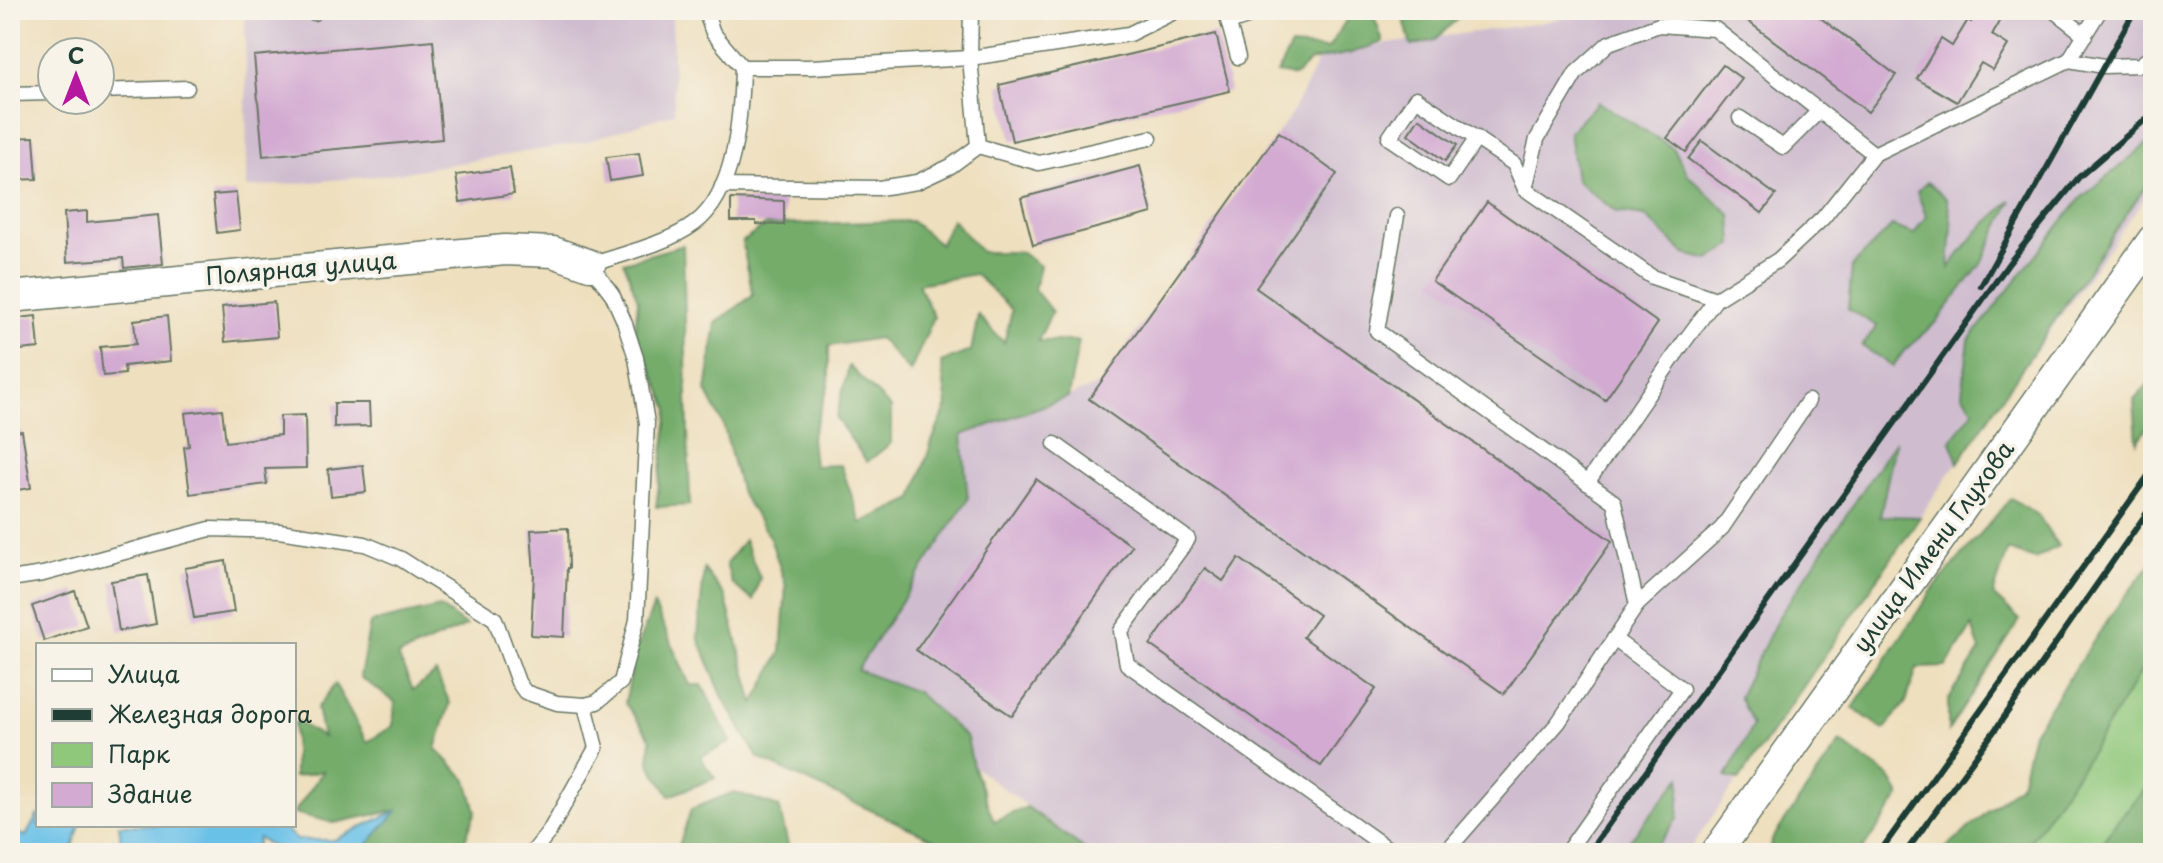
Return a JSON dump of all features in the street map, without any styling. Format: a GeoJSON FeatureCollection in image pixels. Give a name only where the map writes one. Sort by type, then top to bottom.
{"type":"FeatureCollection","features":[{"type":"Feature","properties":{"kind":"street","name":"улица Имени Глухова"},"geometry":{"type":"LineString","coordinates":[[1716,853],[2153,240]]}},
{"type":"Feature","properties":{"kind":"street","name":"Полярная улица"},"geometry":{"type":"LineString","coordinates":[[10,297],[505,250],[553,252],[590,265]]}},
{"type":"Feature","properties":{"kind":"lane"},"geometry":{"type":"LineString","coordinates":[[10,579],[43,574],[210,529],[279,531],[365,544],[401,559],[495,619],[518,682],[525,692],[557,703],[585,705],[597,702],[621,682],[637,620],[647,423],[636,358],[624,321],[612,294],[590,265],[660,241],[695,224],[711,206],[722,186],[736,144],[742,67],[713,33],[705,10]]}},
{"type":"Feature","properties":{"kind":"lane"},"geometry":{"type":"LineString","coordinates":[[971,10],[970,58],[978,146]]}},
{"type":"Feature","properties":{"kind":"lane"},"geometry":{"type":"LineString","coordinates":[[742,67],[812,67],[970,58],[1129,34],[1178,10]]}},
{"type":"Feature","properties":{"kind":"lane"},"geometry":{"type":"LineString","coordinates":[[1238,57],[1227,17],[1268,10]]}},
{"type":"Feature","properties":{"kind":"lane"},"geometry":{"type":"LineString","coordinates":[[2053,10],[2085,35]]}},
{"type":"Feature","properties":{"kind":"lane"},"geometry":{"type":"LineString","coordinates":[[1587,483],[1716,299],[1778,260],[1823,218],[1874,154],[2069,60],[2100,10]]}},
{"type":"Feature","properties":{"kind":"lane"},"geometry":{"type":"LineString","coordinates":[[1525,189],[1537,139],[1576,73],[1609,43],[1659,25],[1715,29],[1874,154]]}},
{"type":"Feature","properties":{"kind":"lane"},"geometry":{"type":"LineString","coordinates":[[2069,60],[2104,66],[2140,65],[2153,55]]}},
{"type":"Feature","properties":{"kind":"lane"},"geometry":{"type":"LineString","coordinates":[[116,90],[187,88]]}},
{"type":"Feature","properties":{"kind":"lane"},"geometry":{"type":"LineString","coordinates":[[10,94],[36,93]]}},
{"type":"Feature","properties":{"kind":"lane"},"geometry":{"type":"LineString","coordinates":[[1477,138],[1449,179],[1389,138],[1416,98],[1477,138],[1514,164],[1525,189],[1652,277],[1716,299]]}},
{"type":"Feature","properties":{"kind":"lane"},"geometry":{"type":"LineString","coordinates":[[1740,118],[1783,147],[1819,111]]}},
{"type":"Feature","properties":{"kind":"lane"},"geometry":{"type":"LineString","coordinates":[[978,146],[1039,163],[1150,138]]}},
{"type":"Feature","properties":{"kind":"lane"},"geometry":{"type":"LineString","coordinates":[[722,186],[879,188],[917,182],[951,166],[978,146]]}},
{"type":"Feature","properties":{"kind":"lane"},"geometry":{"type":"LineString","coordinates":[[1397,216],[1377,331],[1614,502],[1637,605]]}},
{"type":"Feature","properties":{"kind":"lane"},"geometry":{"type":"LineString","coordinates":[[1445,853],[1558,723],[1637,605],[1722,528],[1808,401]]}},
{"type":"Feature","properties":{"kind":"lane"},"geometry":{"type":"LineString","coordinates":[[1055,444],[1188,539],[1121,631],[1127,664],[1394,853]]}},
{"type":"Feature","properties":{"kind":"lane"},"geometry":{"type":"LineString","coordinates":[[1567,852],[1682,689],[1614,639]]}},
{"type":"Feature","properties":{"kind":"lane"},"geometry":{"type":"LineString","coordinates":[[532,853],[549,832],[596,748],[585,705]]}},
{"type":"Feature","properties":{"kind":"shaded area"},"geometry":{"type":"Polygon","coordinates":[[[245,10],[672,10],[674,113],[585,142],[386,175],[247,188],[245,10]]]}},
{"type":"Feature","properties":{"kind":"shaded area"},"geometry":{"type":"Polygon","coordinates":[[[1595,10],[2153,10],[2153,186],[1687,853],[1090,853],[973,766],[857,670],[967,499],[962,435],[1099,385],[1279,132],[1322,53],[1540,23],[1595,10]]]}},
{"type":"Feature","properties":{"kind":"green space"},"geometry":{"type":"Polygon","coordinates":[[[1417,10],[1464,12],[1435,40],[1411,46],[1404,19],[1417,10]]]}},
{"type":"Feature","properties":{"kind":"green space"},"geometry":{"type":"Polygon","coordinates":[[[1374,15],[1383,42],[1351,53],[1311,61],[1295,76],[1277,73],[1291,46],[1328,49],[1347,19],[1374,15]]]}},
{"type":"Feature","properties":{"kind":"green space"},"geometry":{"type":"Polygon","coordinates":[[[1598,102],[1673,148],[1688,175],[1731,215],[1733,245],[1709,260],[1685,254],[1645,216],[1616,212],[1576,180],[1569,132],[1598,102]]]}},
{"type":"Feature","properties":{"kind":"green space"},"geometry":{"type":"Polygon","coordinates":[[[2153,139],[2153,175],[1958,463],[1951,441],[1974,410],[1962,394],[1969,340],[2081,198],[2153,139]]]}},
{"type":"Feature","properties":{"kind":"green space"},"geometry":{"type":"Polygon","coordinates":[[[1927,182],[1947,199],[1952,226],[1949,268],[1977,232],[2012,200],[1981,264],[1936,322],[1904,351],[1893,366],[1862,346],[1877,326],[1848,309],[1852,266],[1892,226],[1914,234],[1926,216],[1917,192],[1927,182]]]}},
{"type":"Feature","properties":{"kind":"green space"},"geometry":{"type":"Polygon","coordinates":[[[952,219],[981,252],[1020,252],[1040,266],[1034,289],[1052,312],[1038,341],[1079,341],[1068,397],[962,435],[968,499],[857,670],[917,692],[967,738],[973,766],[994,821],[1027,807],[1090,853],[963,853],[758,758],[723,698],[698,637],[704,569],[725,596],[754,704],[781,652],[786,586],[770,538],[741,493],[723,424],[706,391],[716,323],[753,295],[742,242],[766,225],[911,221],[940,244],[952,219]],[[975,274],[918,284],[934,317],[910,372],[879,338],[829,346],[829,384],[811,438],[814,466],[841,465],[861,523],[913,499],[947,406],[941,362],[971,351],[978,315],[1004,343],[1012,310],[975,274]]]}},
{"type":"Feature","properties":{"kind":"green space"},"geometry":{"type":"Polygon","coordinates":[[[683,245],[690,505],[656,507],[669,409],[635,332],[638,300],[624,262],[683,245]]]}},
{"type":"Feature","properties":{"kind":"green space"},"geometry":{"type":"Polygon","coordinates":[[[2153,342],[2153,419],[2137,442],[2134,400],[2150,382],[2153,342]]]}},
{"type":"Feature","properties":{"kind":"green space"},"geometry":{"type":"Polygon","coordinates":[[[849,366],[891,408],[891,443],[867,462],[836,418],[849,366]]]}},
{"type":"Feature","properties":{"kind":"green space"},"geometry":{"type":"Polygon","coordinates":[[[1896,440],[1880,516],[1920,517],[1739,780],[1726,777],[1753,725],[1739,697],[1778,618],[1896,440]]]}},
{"type":"Feature","properties":{"kind":"green space"},"geometry":{"type":"Polygon","coordinates":[[[2011,498],[2038,515],[2058,546],[2035,559],[2008,550],[1993,595],[2020,620],[1948,731],[1948,700],[1980,650],[1972,626],[1946,667],[1917,668],[1906,702],[1884,730],[1853,708],[1933,589],[2011,498]]]}},
{"type":"Feature","properties":{"kind":"green space"},"geometry":{"type":"Polygon","coordinates":[[[744,540],[760,578],[753,600],[732,584],[726,564],[744,540]]]}},
{"type":"Feature","properties":{"kind":"green space"},"geometry":{"type":"Polygon","coordinates":[[[2153,561],[2153,652],[2088,757],[2022,853],[1940,853],[2021,783],[2033,732],[2113,612],[2153,561]]]}},
{"type":"Feature","properties":{"kind":"green space"},"geometry":{"type":"Polygon","coordinates":[[[654,605],[690,685],[702,685],[731,742],[700,757],[715,778],[670,796],[649,763],[651,739],[625,703],[636,649],[654,605]]]}},
{"type":"Feature","properties":{"kind":"green space"},"geometry":{"type":"Polygon","coordinates":[[[440,607],[466,626],[398,656],[413,690],[436,673],[450,703],[436,749],[467,780],[476,811],[460,853],[355,853],[366,846],[397,810],[334,823],[296,814],[323,771],[296,777],[296,723],[323,737],[317,708],[335,684],[367,742],[393,726],[395,702],[360,677],[370,623],[440,607]]]}},
{"type":"Feature","properties":{"kind":"green space"},"geometry":{"type":"Polygon","coordinates":[[[2153,652],[2153,780],[2095,853],[2022,853],[2088,757],[2153,652]]]}},
{"type":"Feature","properties":{"kind":"green space"},"geometry":{"type":"Polygon","coordinates":[[[1840,742],[1890,777],[1900,796],[1860,853],[1767,853],[1773,838],[1840,742]]]}},
{"type":"Feature","properties":{"kind":"green space"},"geometry":{"type":"Polygon","coordinates":[[[1681,777],[1678,818],[1651,853],[1619,853],[1681,777]]]}},
{"type":"Feature","properties":{"kind":"green space"},"geometry":{"type":"Polygon","coordinates":[[[2153,780],[2153,853],[2095,853],[2115,824],[2153,780]]]}},
{"type":"Feature","properties":{"kind":"green space"},"geometry":{"type":"Polygon","coordinates":[[[734,792],[779,807],[790,853],[682,853],[679,846],[691,809],[734,792]]]}},
{"type":"Feature","properties":{"kind":"water"},"geometry":{"type":"Polygon","coordinates":[[[398,810],[366,846],[355,853],[283,853],[258,838],[255,853],[119,853],[122,850],[119,827],[283,827],[297,840],[334,840],[398,810]]]}},
{"type":"Feature","properties":{"kind":"water"},"geometry":{"type":"Polygon","coordinates":[[[36,818],[36,827],[79,827],[73,848],[49,853],[21,853],[18,848],[10,846],[10,831],[26,836],[36,818]]]}},
{"type":"Feature","properties":{"kind":"building"},"geometry":{"type":"Polygon","coordinates":[[[1733,10],[1810,10],[1896,75],[1868,112],[1733,10]]]}},
{"type":"Feature","properties":{"kind":"building"},"geometry":{"type":"Polygon","coordinates":[[[1977,10],[2005,10],[1992,35],[2008,45],[1993,70],[1981,63],[1957,102],[1917,79],[1941,39],[1952,46],[1977,10]]]}},
{"type":"Feature","properties":{"kind":"building"},"geometry":{"type":"Polygon","coordinates":[[[1216,34],[1230,91],[1012,141],[999,85],[1216,34]]]}},
{"type":"Feature","properties":{"kind":"building"},"geometry":{"type":"Polygon","coordinates":[[[433,40],[442,139],[263,156],[254,56],[433,40]]]}},
{"type":"Feature","properties":{"kind":"building"},"geometry":{"type":"Polygon","coordinates":[[[1723,65],[1742,79],[1686,152],[1667,138],[1723,65]]]}},
{"type":"Feature","properties":{"kind":"building"},"geometry":{"type":"Polygon","coordinates":[[[1419,118],[1457,145],[1445,161],[1408,134],[1419,118]]]}},
{"type":"Feature","properties":{"kind":"building"},"geometry":{"type":"Polygon","coordinates":[[[1279,132],[1337,174],[1256,288],[1612,541],[1504,694],[1089,399],[1279,132]]]}},
{"type":"Feature","properties":{"kind":"building"},"geometry":{"type":"Polygon","coordinates":[[[34,137],[37,179],[15,180],[12,138],[34,137]]]}},
{"type":"Feature","properties":{"kind":"building"},"geometry":{"type":"Polygon","coordinates":[[[1702,141],[1776,195],[1762,213],[1688,159],[1702,141]]]}},
{"type":"Feature","properties":{"kind":"building"},"geometry":{"type":"Polygon","coordinates":[[[639,153],[643,176],[610,181],[606,157],[639,153]]]}},
{"type":"Feature","properties":{"kind":"building"},"geometry":{"type":"Polygon","coordinates":[[[1140,166],[1152,213],[1033,245],[1021,198],[1140,166]]]}},
{"type":"Feature","properties":{"kind":"building"},"geometry":{"type":"Polygon","coordinates":[[[510,168],[514,194],[460,202],[456,175],[510,168]]]}},
{"type":"Feature","properties":{"kind":"building"},"geometry":{"type":"Polygon","coordinates":[[[236,193],[240,230],[217,233],[213,195],[236,193]]]}},
{"type":"Feature","properties":{"kind":"building"},"geometry":{"type":"Polygon","coordinates":[[[731,199],[784,201],[784,225],[731,221],[731,199]]]}},
{"type":"Feature","properties":{"kind":"building"},"geometry":{"type":"Polygon","coordinates":[[[1487,202],[1658,323],[1605,400],[1432,281],[1487,202]]]}},
{"type":"Feature","properties":{"kind":"building"},"geometry":{"type":"Polygon","coordinates":[[[87,211],[87,222],[158,215],[163,264],[124,268],[123,258],[67,262],[64,213],[87,211]]]}},
{"type":"Feature","properties":{"kind":"building"},"geometry":{"type":"Polygon","coordinates":[[[274,302],[277,337],[225,342],[222,307],[274,302]]]}},
{"type":"Feature","properties":{"kind":"building"},"geometry":{"type":"Polygon","coordinates":[[[36,316],[39,348],[10,351],[10,319],[36,316]]]}},
{"type":"Feature","properties":{"kind":"building"},"geometry":{"type":"Polygon","coordinates":[[[167,316],[171,361],[124,366],[125,374],[103,376],[100,347],[136,344],[134,320],[167,316]]]}},
{"type":"Feature","properties":{"kind":"building"},"geometry":{"type":"Polygon","coordinates":[[[334,403],[369,403],[370,426],[334,427],[334,403]]]}},
{"type":"Feature","properties":{"kind":"building"},"geometry":{"type":"Polygon","coordinates":[[[222,409],[226,442],[280,435],[280,416],[305,415],[306,468],[265,469],[267,484],[190,494],[184,447],[189,446],[185,413],[222,409]]]}},
{"type":"Feature","properties":{"kind":"building"},"geometry":{"type":"Polygon","coordinates":[[[22,431],[31,488],[10,491],[10,432],[22,431]]]}},
{"type":"Feature","properties":{"kind":"building"},"geometry":{"type":"Polygon","coordinates":[[[363,465],[366,492],[331,496],[328,469],[363,465]]]}},
{"type":"Feature","properties":{"kind":"building"},"geometry":{"type":"Polygon","coordinates":[[[1036,479],[1132,546],[1012,716],[916,650],[1036,479]]]}},
{"type":"Feature","properties":{"kind":"building"},"geometry":{"type":"Polygon","coordinates":[[[568,528],[569,568],[564,637],[531,635],[534,574],[531,530],[568,528]]]}},
{"type":"Feature","properties":{"kind":"building"},"geometry":{"type":"Polygon","coordinates":[[[1239,558],[1319,615],[1303,637],[1376,689],[1321,766],[1150,645],[1205,568],[1223,581],[1239,558]]]}},
{"type":"Feature","properties":{"kind":"building"},"geometry":{"type":"Polygon","coordinates":[[[226,561],[234,612],[194,618],[185,568],[226,561]]]}},
{"type":"Feature","properties":{"kind":"building"},"geometry":{"type":"Polygon","coordinates":[[[148,575],[156,624],[119,631],[111,581],[148,575]]]}},
{"type":"Feature","properties":{"kind":"building"},"geometry":{"type":"Polygon","coordinates":[[[75,591],[87,626],[44,641],[32,606],[75,591]]]}},
{"type":"Feature","properties":{"kind":"railway"},"geometry":{"type":"LineString","coordinates":[[1981,286],[2135,10]]}},
{"type":"Feature","properties":{"kind":"railway"},"geometry":{"type":"LineString","coordinates":[[1591,849],[2009,263],[2079,177],[2153,113]]}},
{"type":"Feature","properties":{"kind":"railway"},"geometry":{"type":"LineString","coordinates":[[1879,853],[2153,469]]}},
{"type":"Feature","properties":{"kind":"railway"},"geometry":{"type":"LineString","coordinates":[[1905,853],[2153,504]]}}]}
